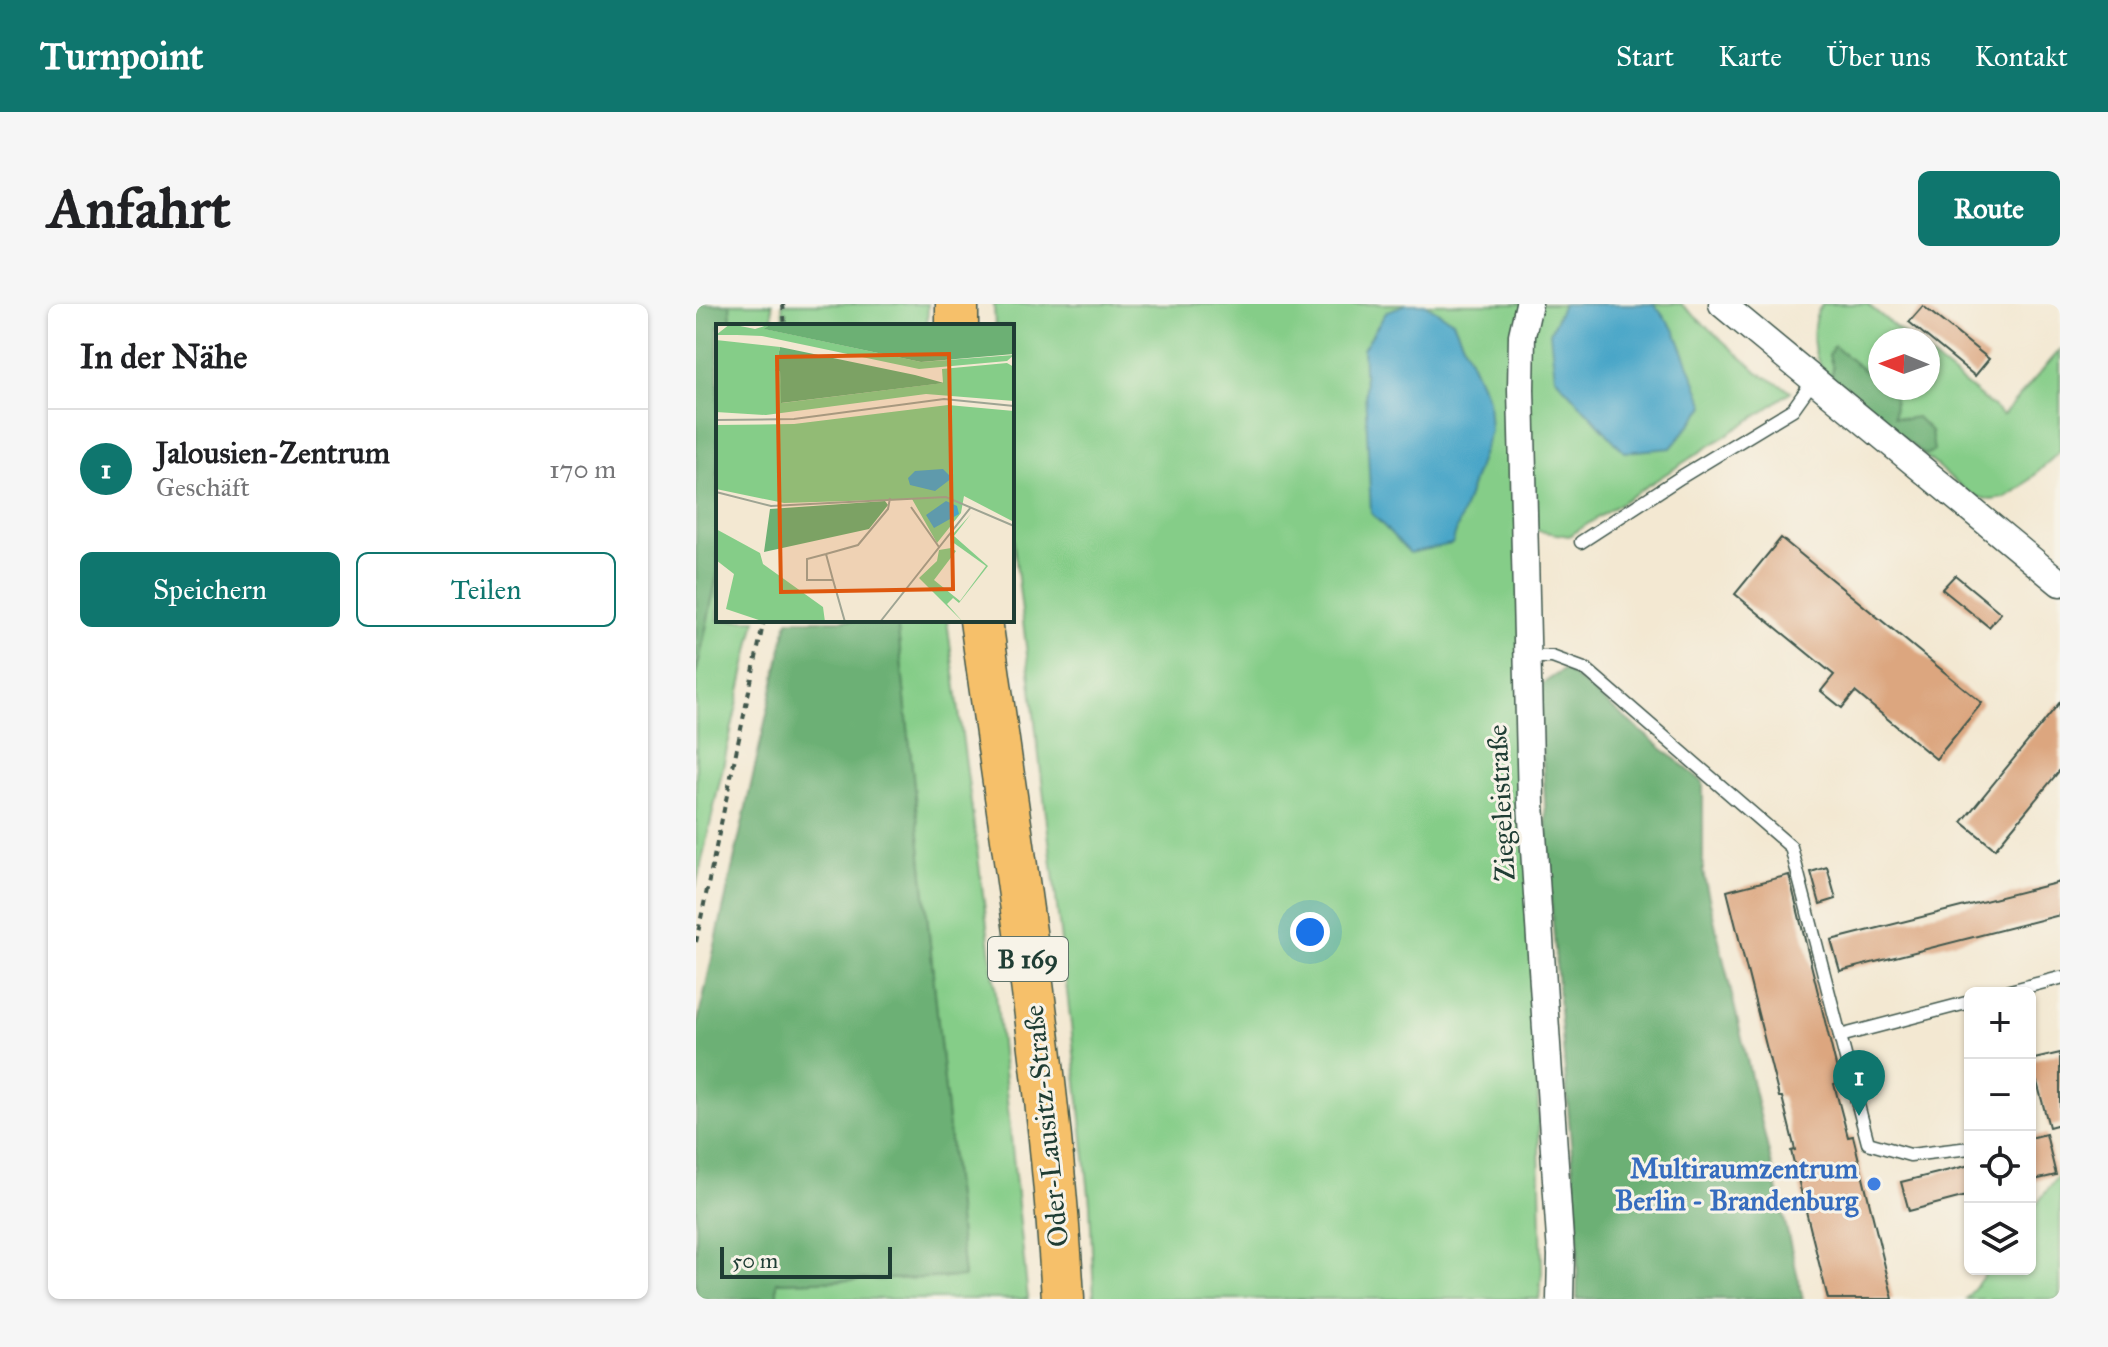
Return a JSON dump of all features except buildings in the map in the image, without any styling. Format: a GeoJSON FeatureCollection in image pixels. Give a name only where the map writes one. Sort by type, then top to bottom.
{"type":"FeatureCollection","features":[{"type":"Feature","properties":{"kind":"highway","name":"Oder-Lausitz-Straße"},"geometry":{"type":"LineString","coordinates":[[981,622],[1034,1007],[1057,1208],[1063,1299]]}},
{"type":"Feature","properties":{"kind":"street","name":"Ziegeleistraße"},"geometry":{"type":"LineString","coordinates":[[1529,304],[1522,335],[1521,389],[1531,804],[1561,1255],[1560,1299]]}},
{"type":"Feature","properties":{"kind":"street"},"geometry":{"type":"LineString","coordinates":[[1722,304],[2060,583]]}},
{"type":"Feature","properties":{"kind":"lane"},"geometry":{"type":"LineString","coordinates":[[1581,542],[1793,409],[1813,381]]}},
{"type":"Feature","properties":{"kind":"lane"},"geometry":{"type":"LineString","coordinates":[[1527,657],[1552,657],[1587,670],[1791,847],[1868,1143],[1910,1155],[1964,1149]]}},
{"type":"Feature","properties":{"kind":"lane"},"geometry":{"type":"LineString","coordinates":[[2025,987],[2060,978]]}},
{"type":"Feature","properties":{"kind":"lane"},"geometry":{"type":"LineString","coordinates":[[1840,1036],[1964,1004]]}},
{"type":"Feature","properties":{"kind":"path"},"geometry":{"type":"LineString","coordinates":[[783,304],[785,324]]}},
{"type":"Feature","properties":{"kind":"path"},"geometry":{"type":"LineString","coordinates":[[696,942],[764,622]]}},
{"type":"Feature","properties":{"kind":"green space"},"geometry":{"type":"Polygon","coordinates":[[[696,304],[730,304],[731,324],[716,324],[716,581],[696,675],[696,304]]]}},
{"type":"Feature","properties":{"kind":"green space"},"geometry":{"type":"Polygon","coordinates":[[[730,304],[772,304],[773,324],[731,324],[730,304]]]}},
{"type":"Feature","properties":{"kind":"green space"},"geometry":{"type":"Polygon","coordinates":[[[782,304],[928,304],[927,324],[784,324],[782,304]]]}},
{"type":"Feature","properties":{"kind":"green space"},"geometry":{"type":"Polygon","coordinates":[[[994,304],[1681,304],[1759,373],[1791,391],[1569,536],[1532,530],[1522,410],[1542,1272],[1539,1299],[1094,1299],[1090,1204],[1014,545],[1014,324],[995,324],[994,304]]]}},
{"type":"Feature","properties":{"kind":"green space"},"geometry":{"type":"Polygon","coordinates":[[[1822,304],[1867,304],[1896,328],[1868,328],[1868,374],[1834,346],[1829,355],[1833,368],[1831,380],[1816,356],[1814,325],[1822,304]]]}},
{"type":"Feature","properties":{"kind":"green space"},"geometry":{"type":"Polygon","coordinates":[[[1834,346],[1868,374],[1868,400],[1895,400],[1894,417],[1917,417],[1931,431],[1934,451],[1924,455],[1831,380],[1833,368],[1829,355],[1834,346]]]}},
{"type":"Feature","properties":{"kind":"green space"},"geometry":{"type":"Polygon","coordinates":[[[2060,350],[2060,451],[2022,487],[2005,498],[1991,500],[1968,492],[1924,455],[1905,419],[1894,417],[1895,400],[1940,400],[1940,364],[2003,415],[2060,350]]]}},
{"type":"Feature","properties":{"kind":"green space"},"geometry":{"type":"Polygon","coordinates":[[[716,581],[716,622],[756,622],[696,887],[696,675],[716,581]]]}},
{"type":"Feature","properties":{"kind":"green space"},"geometry":{"type":"Polygon","coordinates":[[[788,622],[897,622],[964,1277],[777,1282],[777,1299],[696,1299],[696,1030],[788,622]]]}},
{"type":"Feature","properties":{"kind":"green space"},"geometry":{"type":"Polygon","coordinates":[[[897,622],[947,622],[995,986],[1028,1299],[777,1299],[777,1282],[964,1277],[897,622]]]}},
{"type":"Feature","properties":{"kind":"green space"},"geometry":{"type":"Polygon","coordinates":[[[1565,669],[1703,782],[1703,872],[1803,1299],[1577,1299],[1578,1228],[1549,877],[1539,686],[1565,669]]]}},
{"type":"Feature","properties":{"kind":"green space"},"geometry":{"type":"Polygon","coordinates":[[[2060,1173],[2060,1299],[1966,1299],[1984,1275],[2036,1275],[2036,1205],[2060,1173]]]}},
{"type":"Feature","properties":{"kind":"water"},"geometry":{"type":"Polygon","coordinates":[[[1407,304],[1424,304],[1453,321],[1488,399],[1490,431],[1452,544],[1410,553],[1371,513],[1363,349],[1387,311],[1407,304]]]}},
{"type":"Feature","properties":{"kind":"water"},"geometry":{"type":"Polygon","coordinates":[[[1563,304],[1654,304],[1675,331],[1705,406],[1671,448],[1624,452],[1555,377],[1550,333],[1563,304]]]}},
{"type":"Feature","properties":{"kind":"place","name":"Jalousien-Zentrum"},"geometry":{"type":"Point","coordinates":[1859,1116]}},
{"type":"Feature","properties":{"kind":"place","name":"Multiraumzentrum Berlin - Brandenburg"},"geometry":{"type":"Point","coordinates":[1874,1184]}}]}
